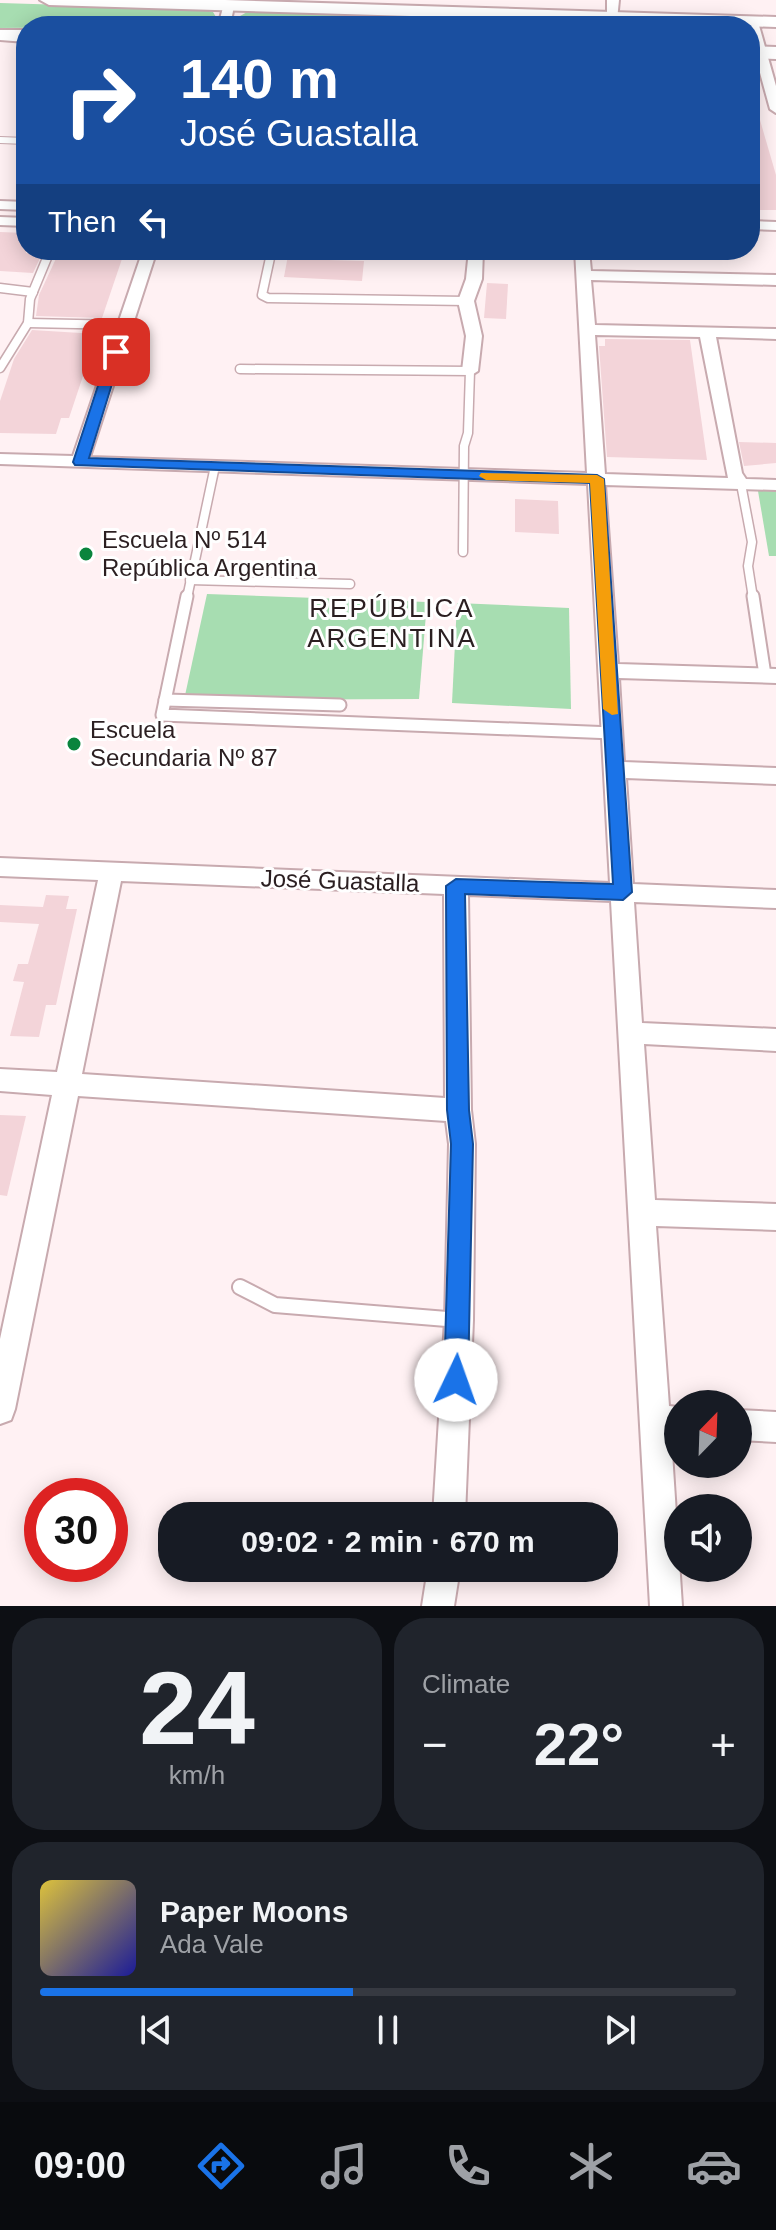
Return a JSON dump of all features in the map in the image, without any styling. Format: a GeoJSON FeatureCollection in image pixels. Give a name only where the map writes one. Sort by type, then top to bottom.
{"type":"FeatureCollection","features":[{"type":"Feature","properties":{"kind":"main road"},"geometry":{"type":"LineString","coordinates":[[49,0],[228,6],[281,4],[613,9],[688,16]]}},
{"type":"Feature","properties":{"kind":"street"},"geometry":{"type":"LineString","coordinates":[[226,16],[228,6]]}},
{"type":"Feature","properties":{"kind":"street"},"geometry":{"type":"LineString","coordinates":[[762,52],[776,109]]}},
{"type":"Feature","properties":{"kind":"street"},"geometry":{"type":"LineString","coordinates":[[80,462],[147,260]]}},
{"type":"Feature","properties":{"kind":"street"},"geometry":{"type":"LineString","coordinates":[[470,371],[474,336],[466,301],[474,279],[475,260]]}},
{"type":"Feature","properties":{"kind":"street"},"geometry":{"type":"LineString","coordinates":[[583,260],[643,1213],[664,1396]]}},
{"type":"Feature","properties":{"kind":"street"},"geometry":{"type":"LineString","coordinates":[[584,275],[776,280]]}},
{"type":"Feature","properties":{"kind":"street"},"geometry":{"type":"LineString","coordinates":[[587,330],[776,334]]}},
{"type":"Feature","properties":{"kind":"street"},"geometry":{"type":"LineString","coordinates":[[707,332],[733,473],[741,484]]}},
{"type":"Feature","properties":{"kind":"street"},"geometry":{"type":"LineString","coordinates":[[0,459],[776,485]]}},
{"type":"Feature","properties":{"kind":"street"},"geometry":{"type":"LineString","coordinates":[[610,671],[770,676]]}},
{"type":"Feature","properties":{"kind":"street"},"geometry":{"type":"LineString","coordinates":[[616,770],[776,776]]}},
{"type":"Feature","properties":{"kind":"street","name":"José Guastalla"},"geometry":{"type":"LineString","coordinates":[[0,867],[776,899]]}},
{"type":"Feature","properties":{"kind":"street"},"geometry":{"type":"LineString","coordinates":[[0,1409],[111,872]]}},
{"type":"Feature","properties":{"kind":"street"},"geometry":{"type":"LineString","coordinates":[[450,1502],[459,1320],[462,1144],[458,1110],[456,886]]}},
{"type":"Feature","properties":{"kind":"street"},"geometry":{"type":"LineString","coordinates":[[632,1033],[776,1040]]}},
{"type":"Feature","properties":{"kind":"street"},"geometry":{"type":"LineString","coordinates":[[0,1080],[458,1110]]}},
{"type":"Feature","properties":{"kind":"street"},"geometry":{"type":"LineString","coordinates":[[643,1213],[776,1217]]}},
{"type":"Feature","properties":{"kind":"street"},"geometry":{"type":"LineString","coordinates":[[752,1426],[776,1427]]}},
{"type":"Feature","properties":{"kind":"street"},"geometry":{"type":"LineString","coordinates":[[666,1606],[667,1478]]}},
{"type":"Feature","properties":{"kind":"street"},"geometry":{"type":"LineString","coordinates":[[438,1606],[442,1582]]}},
{"type":"Feature","properties":{"kind":"lane"},"geometry":{"type":"LineString","coordinates":[[0,368],[28,323],[33,292],[46,260]]}},
{"type":"Feature","properties":{"kind":"lane"},"geometry":{"type":"LineString","coordinates":[[270,260],[262,295],[268,298],[466,301]]}},
{"type":"Feature","properties":{"kind":"lane"},"geometry":{"type":"LineString","coordinates":[[0,288],[33,292]]}},
{"type":"Feature","properties":{"kind":"lane"},"geometry":{"type":"LineString","coordinates":[[28,323],[125,325]]}},
{"type":"Feature","properties":{"kind":"lane"},"geometry":{"type":"LineString","coordinates":[[240,369],[470,371],[463,475],[463,552]]}},
{"type":"Feature","properties":{"kind":"lane"},"geometry":{"type":"LineString","coordinates":[[215,466],[162,715],[613,733]]}},
{"type":"Feature","properties":{"kind":"lane"},"geometry":{"type":"LineString","coordinates":[[741,484],[752,542],[748,566],[770,676]]}},
{"type":"Feature","properties":{"kind":"lane"},"geometry":{"type":"LineString","coordinates":[[190,580],[350,584]]}},
{"type":"Feature","properties":{"kind":"lane"},"geometry":{"type":"LineString","coordinates":[[165,700],[340,705]]}},
{"type":"Feature","properties":{"kind":"lane"},"geometry":{"type":"LineString","coordinates":[[240,1287],[275,1305],[459,1320]]}},
{"type":"Feature","properties":{"kind":"green space"},"geometry":{"type":"Polygon","coordinates":[[[0,3],[200,9],[213,12],[215,16],[16,16],[16,28],[0,28],[0,3]]]}},
{"type":"Feature","properties":{"kind":"green space"},"geometry":{"type":"Polygon","coordinates":[[[249,11],[423,16],[240,16],[249,11]]]}},
{"type":"Feature","properties":{"kind":"green space"},"geometry":{"type":"Polygon","coordinates":[[[758,491],[776,491],[776,556],[769,556],[758,491]]]}},
{"type":"Feature","properties":{"kind":"green space"},"geometry":{"type":"Polygon","coordinates":[[[207,594],[427,602],[419,699],[184,700],[207,594]]]}},
{"type":"Feature","properties":{"kind":"green space"},"geometry":{"type":"Polygon","coordinates":[[[457,603],[569,608],[571,709],[452,703],[457,603]]]}},
{"type":"Feature","properties":{"kind":"building"},"geometry":{"type":"Polygon","coordinates":[[[760,120],[776,175],[776,210],[760,210],[760,120]]]}},
{"type":"Feature","properties":{"kind":"building"},"geometry":{"type":"Polygon","coordinates":[[[0,232],[16,233],[16,260],[39,260],[33,273],[0,271],[0,232]]]}},
{"type":"Feature","properties":{"kind":"building"},"geometry":{"type":"Polygon","coordinates":[[[55,260],[122,260],[102,318],[36,316],[39,295],[55,260]]]}},
{"type":"Feature","properties":{"kind":"building"},"geometry":{"type":"Polygon","coordinates":[[[287,260],[364,261],[362,281],[284,277],[287,260]]]}},
{"type":"Feature","properties":{"kind":"building"},"geometry":{"type":"Polygon","coordinates":[[[487,283],[508,284],[506,319],[484,318],[487,283]]]}},
{"type":"Feature","properties":{"kind":"building"},"geometry":{"type":"Polygon","coordinates":[[[32,330],[97,334],[69,418],[61,418],[56,434],[0,433],[0,401],[14,359],[32,330]]]}},
{"type":"Feature","properties":{"kind":"building"},"geometry":{"type":"Polygon","coordinates":[[[605,339],[690,340],[707,460],[607,457],[599,346],[605,346],[605,339]]]}},
{"type":"Feature","properties":{"kind":"building"},"geometry":{"type":"Polygon","coordinates":[[[739,442],[776,443],[776,463],[744,466],[739,442]]]}},
{"type":"Feature","properties":{"kind":"building"},"geometry":{"type":"Polygon","coordinates":[[[515,499],[558,501],[559,534],[515,532],[515,499]]]}},
{"type":"Feature","properties":{"kind":"building"},"geometry":{"type":"Polygon","coordinates":[[[46,895],[69,896],[66,909],[77,909],[56,1005],[46,1005],[39,1037],[10,1036],[24,982],[13,981],[18,964],[28,964],[39,924],[0,922],[0,905],[43,907],[46,895]]]}},
{"type":"Feature","properties":{"kind":"building"},"geometry":{"type":"Polygon","coordinates":[[[0,1115],[26,1116],[7,1196],[0,1195],[0,1115]]]}},
{"type":"Feature","properties":{"kind":"slow traffic"},"geometry":{"type":"LineString","coordinates":[[486,476],[597,479],[612,709]]}},
{"type":"Feature","properties":{"kind":"place","name":"Escuela Nº 514 República Argentina"},"geometry":{"type":"Point","coordinates":[86,554]}},
{"type":"Feature","properties":{"kind":"place","name":"Escuela Secundaria Nº 87"},"geometry":{"type":"Point","coordinates":[74,744]}},
{"type":"Feature","properties":{"kind":"district","name":"REPÚBLICA ARGENTINA"},"geometry":{"type":"Point","coordinates":[392,623]}},
{"type":"Feature","properties":{"kind":"route"},"geometry":{"type":"LineString","coordinates":[[116,352],[80,462],[597,479],[623,892],[456,886],[458,1110],[462,1144],[456,1380]]}}]}
